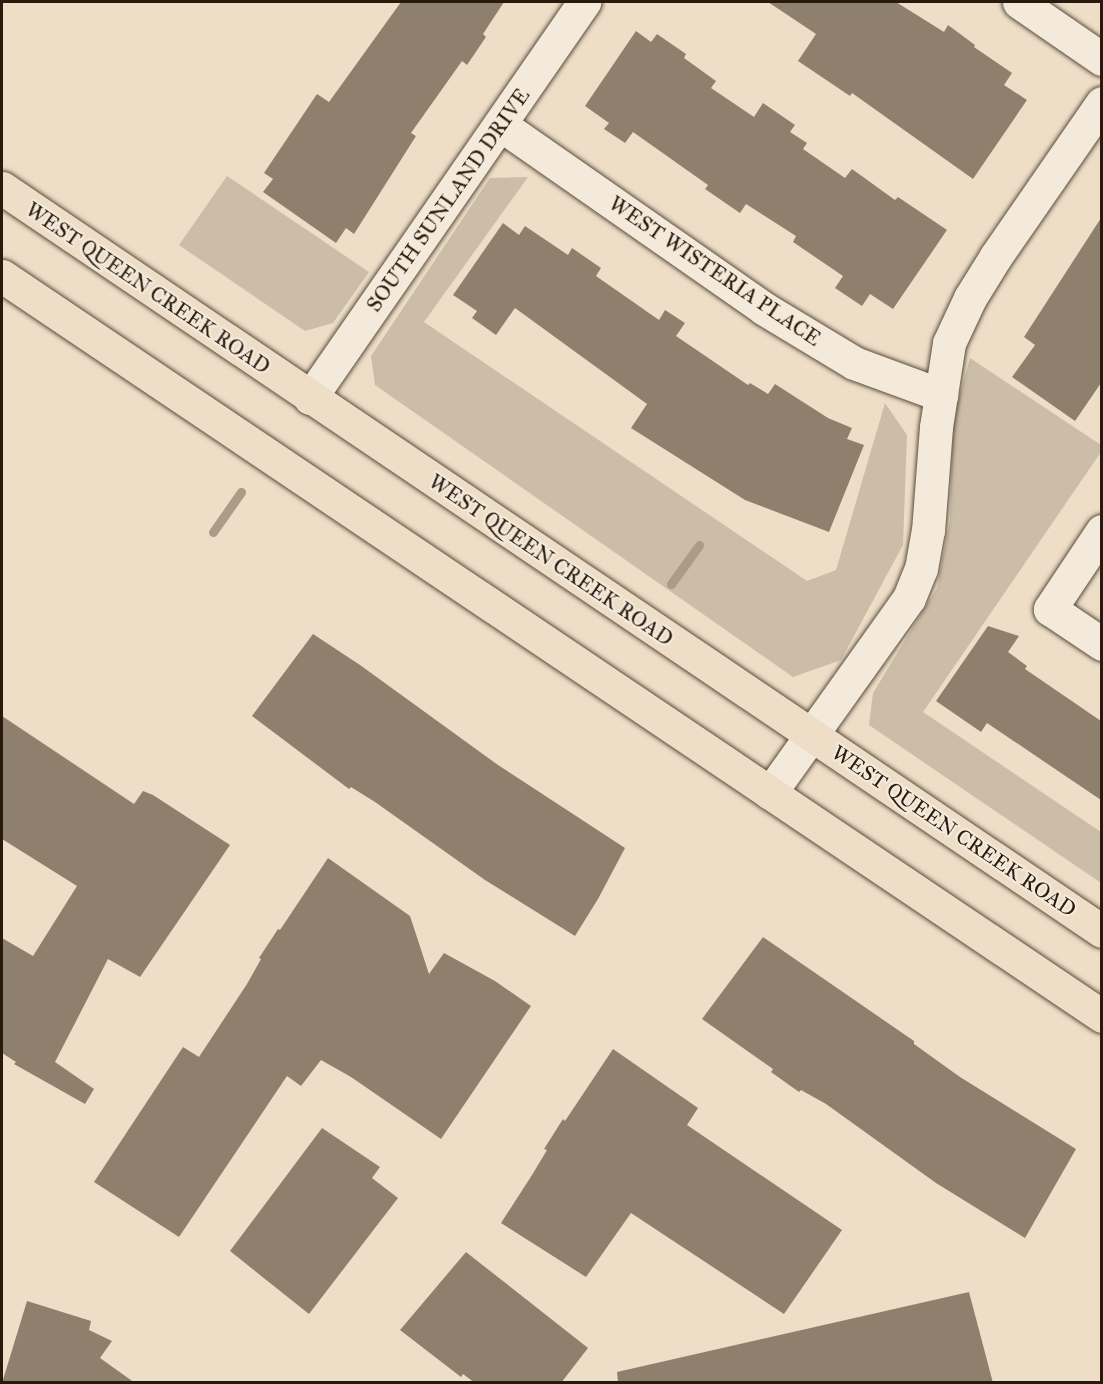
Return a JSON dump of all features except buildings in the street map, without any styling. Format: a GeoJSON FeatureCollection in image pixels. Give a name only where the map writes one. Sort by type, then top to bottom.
{"type":"FeatureCollection","features":[{"type":"Feature","properties":{"kind":"main road","name":"WEST QUEEN CREEK ROAD"},"geometry":{"type":"LineString","coordinates":[[2,188],[1101,930]]}},
{"type":"Feature","properties":{"kind":"main road"},"geometry":{"type":"LineString","coordinates":[[2,276],[1101,1017]]}},
{"type":"Feature","properties":{"kind":"street","name":"SOUTH SUNLAND DRIVE"},"geometry":{"type":"LineString","coordinates":[[310,398],[584,2]]}},
{"type":"Feature","properties":{"kind":"street"},"geometry":{"type":"LineString","coordinates":[[1019,2],[1101,59]]}},
{"type":"Feature","properties":{"kind":"street"},"geometry":{"type":"LineString","coordinates":[[770,792],[909,598],[921,569],[928,531],[941,395],[949,343],[970,298],[996,255],[1101,103]]}},
{"type":"Feature","properties":{"kind":"street","name":"WEST WISTERIA PLACE"},"geometry":{"type":"LineString","coordinates":[[501,125],[763,308],[854,363],[941,395]]}},
{"type":"Feature","properties":{"kind":"street"},"geometry":{"type":"LineString","coordinates":[[1101,531],[1050,609],[1101,644]]}},
{"type":"Feature","properties":{"kind":"shaded area"},"geometry":{"type":"Polygon","coordinates":[[[227,176],[369,272],[333,323],[305,331],[179,245],[227,176]]]}},
{"type":"Feature","properties":{"kind":"shaded area"},"geometry":{"type":"Polygon","coordinates":[[[528,177],[424,322],[807,581],[836,570],[885,403],[907,435],[903,545],[841,660],[793,677],[375,385],[371,356],[490,178],[528,177]]]}},
{"type":"Feature","properties":{"kind":"shaded area"},"geometry":{"type":"Polygon","coordinates":[[[970,358],[1101,445],[1101,452],[923,712],[1101,832],[1101,883],[869,725],[873,693],[937,588],[950,520],[953,419],[970,358]]]}},
{"type":"Feature","properties":{"kind":"waterway"},"geometry":{"type":"LineString","coordinates":[[213,532],[241,492]]}},
{"type":"Feature","properties":{"kind":"waterway"},"geometry":{"type":"LineString","coordinates":[[671,584],[699,545]]}}]}
